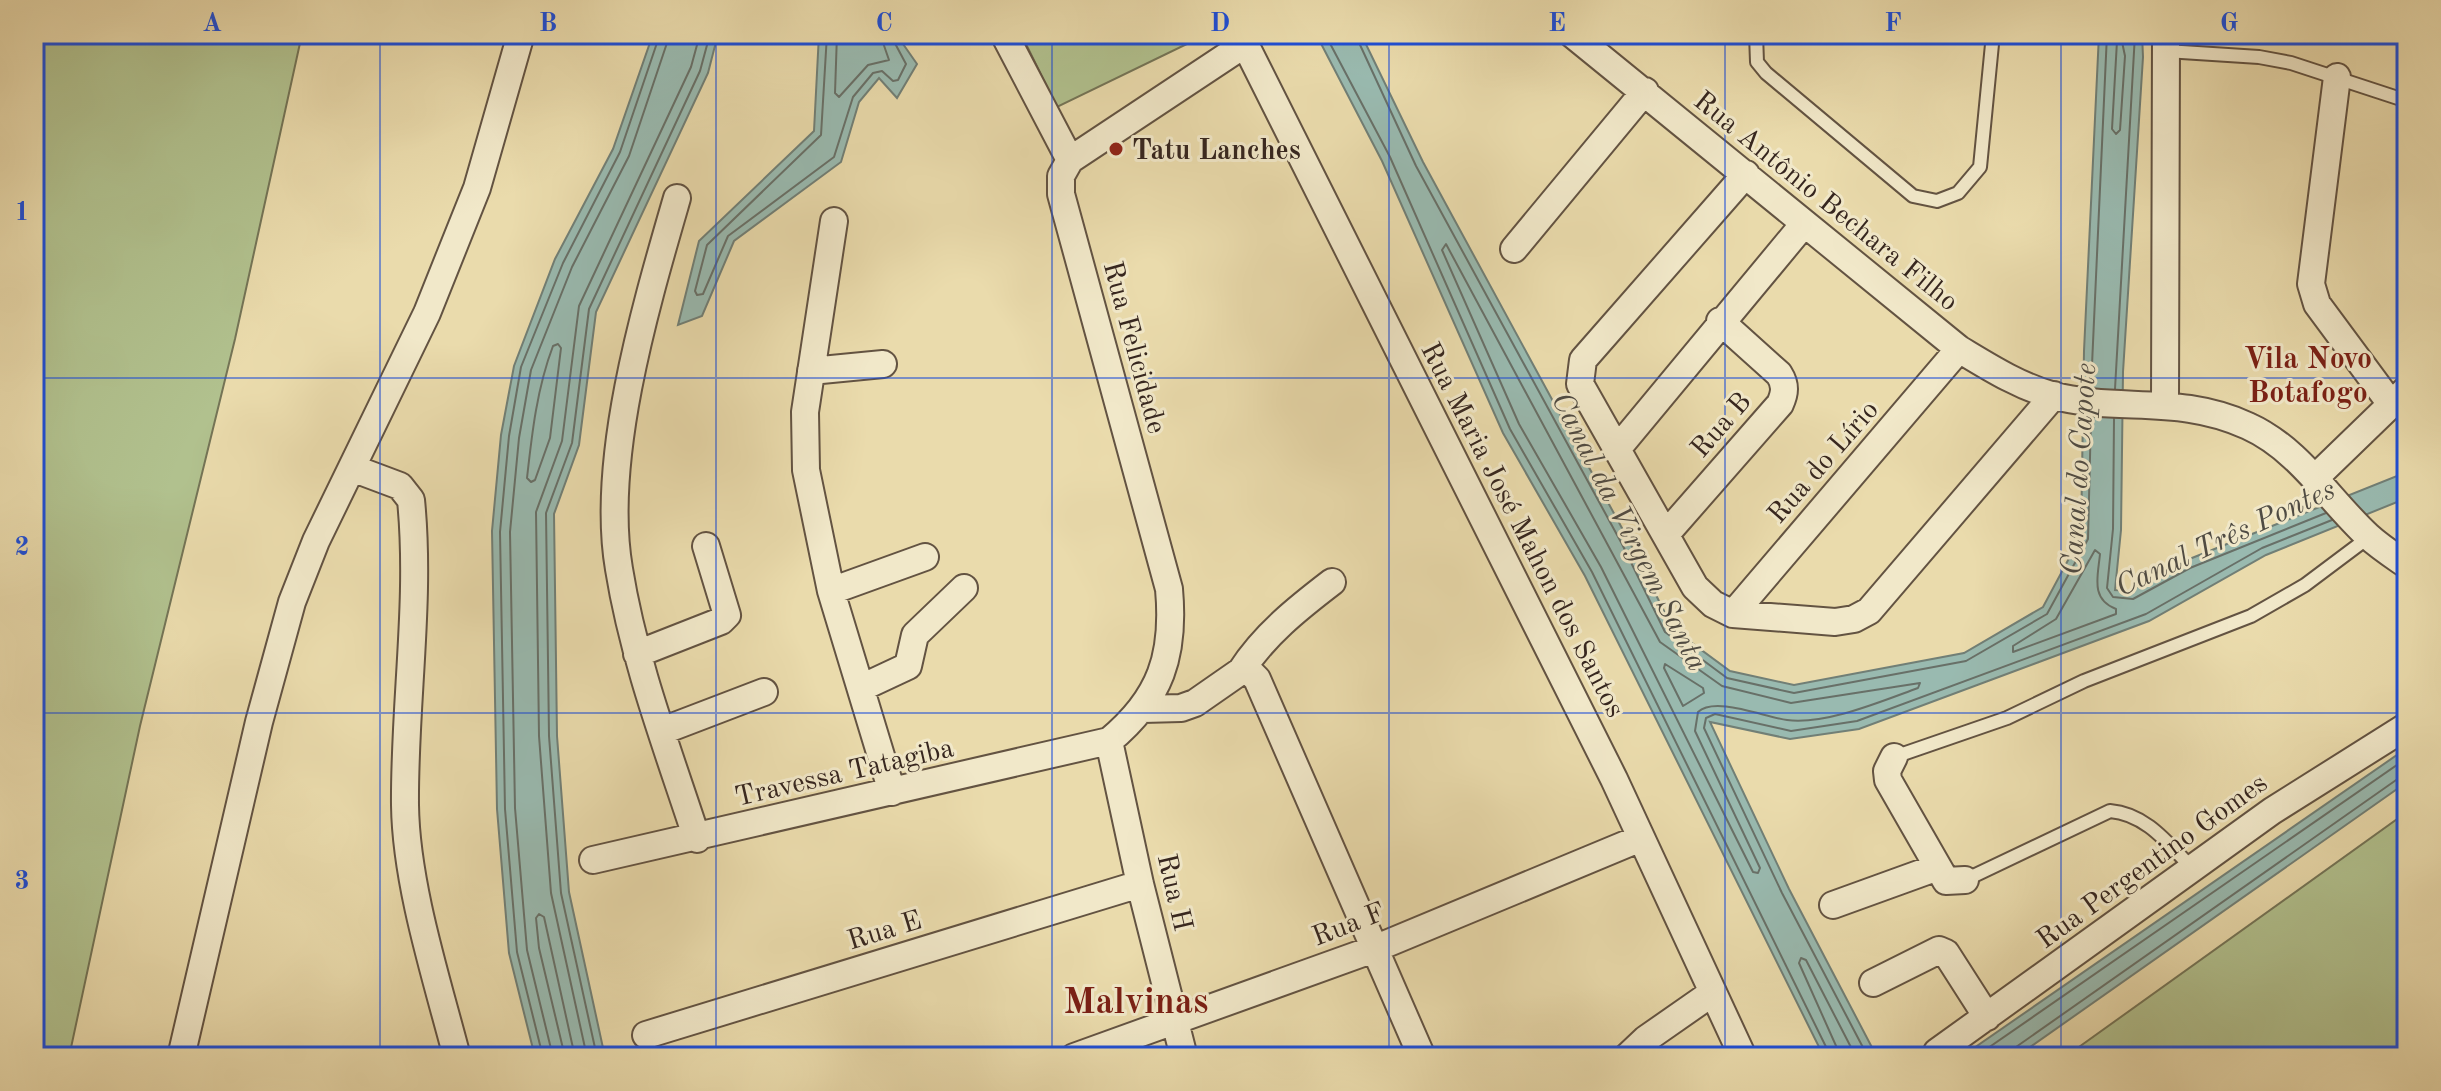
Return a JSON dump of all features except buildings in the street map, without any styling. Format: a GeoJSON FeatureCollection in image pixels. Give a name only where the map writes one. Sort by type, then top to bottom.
{"type":"FeatureCollection","features":[{"type":"Feature","properties":{"kind":"street"},"geometry":{"type":"LineString","coordinates":[[181,1057],[259,722],[292,602],[316,541],[427,313],[477,188],[521,34]]}},
{"type":"Feature","properties":{"kind":"street"},"geometry":{"type":"LineString","coordinates":[[1004,34],[1070,160],[1243,39]]}},
{"type":"Feature","properties":{"kind":"street","name":"Rua Antônio Bechara Filho"},"geometry":{"type":"LineString","coordinates":[[1572,34],[1959,349],[2014,382],[2054,395],[2155,403],[2220,415],[2251,427],[2316,477],[2366,534],[2407,565]]}},
{"type":"Feature","properties":{"kind":"street","name":"Rua Maria José Mahon dos Santos"},"geometry":{"type":"LineString","coordinates":[[1243,39],[1641,838],[1743,1057]]}},
{"type":"Feature","properties":{"kind":"street"},"geometry":{"type":"LineString","coordinates":[[2155,403],[2166,42]]}},
{"type":"Feature","properties":{"kind":"street"},"geometry":{"type":"LineString","coordinates":[[2316,477],[2399,397],[2317,304],[2311,284],[2337,77]]}},
{"type":"Feature","properties":{"kind":"street"},"geometry":{"type":"LineString","coordinates":[[1514,249],[1645,91]]}},
{"type":"Feature","properties":{"kind":"street","name":"Rua Felicidade"},"geometry":{"type":"LineString","coordinates":[[1070,160],[1061,176],[1061,194],[1169,589],[1172,625],[1168,653],[1143,709],[1109,741]]}},
{"type":"Feature","properties":{"kind":"street"},"geometry":{"type":"LineString","coordinates":[[1746,174],[1583,360],[1580,384],[1695,587],[1713,604],[1733,614],[1835,622],[1854,619],[1869,611],[2054,395]]}},
{"type":"Feature","properties":{"kind":"street"},"geometry":{"type":"LineString","coordinates":[[677,198],[646,305],[632,369],[615,510],[618,567],[637,654],[697,839]]}},
{"type":"Feature","properties":{"kind":"street"},"geometry":{"type":"LineString","coordinates":[[834,221],[805,412],[806,470],[831,591],[892,792]]}},
{"type":"Feature","properties":{"kind":"street"},"geometry":{"type":"LineString","coordinates":[[1618,448],[1720,321],[1803,225]]}},
{"type":"Feature","properties":{"kind":"street","name":"Rua B"},"geometry":{"type":"LineString","coordinates":[[1667,533],[1784,395],[1784,382],[1779,374],[1720,321]]}},
{"type":"Feature","properties":{"kind":"street","name":"Rua do Lírio"},"geometry":{"type":"LineString","coordinates":[[1733,614],[1959,349]]}},
{"type":"Feature","properties":{"kind":"street"},"geometry":{"type":"LineString","coordinates":[[811,371],[883,364]]}},
{"type":"Feature","properties":{"kind":"street"},"geometry":{"type":"LineString","coordinates":[[352,468],[400,486],[411,500],[414,614],[405,808],[426,940],[457,1057]]}},
{"type":"Feature","properties":{"kind":"street"},"geometry":{"type":"LineString","coordinates":[[637,654],[721,621],[727,615],[706,546]]}},
{"type":"Feature","properties":{"kind":"street"},"geometry":{"type":"LineString","coordinates":[[831,591],[925,557]]}},
{"type":"Feature","properties":{"kind":"street"},"geometry":{"type":"LineString","coordinates":[[1143,709],[1181,708],[1195,703],[1241,671],[1251,655],[1298,608],[1332,582]]}},
{"type":"Feature","properties":{"kind":"street"},"geometry":{"type":"LineString","coordinates":[[861,688],[908,666],[915,635],[964,588]]}},
{"type":"Feature","properties":{"kind":"street"},"geometry":{"type":"LineString","coordinates":[[1241,671],[1250,672],[1257,679],[1422,1057]]}},
{"type":"Feature","properties":{"kind":"street"},"geometry":{"type":"LineString","coordinates":[[662,731],[764,692]]}},
{"type":"Feature","properties":{"kind":"street","name":"Rua Pergentino Gomes"},"geometry":{"type":"LineString","coordinates":[[1937,1052],[2272,811],[2407,726]]}},
{"type":"Feature","properties":{"kind":"street","name":"Travessa Tatagiba"},"geometry":{"type":"LineString","coordinates":[[593,860],[697,839],[1109,741]]}},
{"type":"Feature","properties":{"kind":"street","name":"Rua H"},"geometry":{"type":"LineString","coordinates":[[1109,741],[1140,884],[1184,1057]]}},
{"type":"Feature","properties":{"kind":"street"},"geometry":{"type":"LineString","coordinates":[[1894,757],[1887,771],[1888,780],[1946,881],[1965,880]]}},
{"type":"Feature","properties":{"kind":"street","name":"Rua F"},"geometry":{"type":"LineString","coordinates":[[1074,1057],[1374,949],[1641,838]]}},
{"type":"Feature","properties":{"kind":"street"},"geometry":{"type":"LineString","coordinates":[[1833,905],[1938,867]]}},
{"type":"Feature","properties":{"kind":"street","name":"Rua E"},"geometry":{"type":"LineString","coordinates":[[646,1035],[1140,884]]}},
{"type":"Feature","properties":{"kind":"street"},"geometry":{"type":"LineString","coordinates":[[1873,983],[1939,950],[1946,953],[1987,1017]]}},
{"type":"Feature","properties":{"kind":"street"},"geometry":{"type":"LineString","coordinates":[[1627,1057],[1646,1039],[1712,993]]}},
{"type":"Feature","properties":{"kind":"lane"},"geometry":{"type":"LineString","coordinates":[[1756,34],[1757,62],[1766,73],[1913,196],[1937,201],[1958,193],[1980,167],[1993,34]]}},
{"type":"Feature","properties":{"kind":"lane"},"geometry":{"type":"LineString","coordinates":[[2166,42],[2259,57],[2337,77],[2407,101]]}},
{"type":"Feature","properties":{"kind":"lane"},"geometry":{"type":"LineString","coordinates":[[1894,757],[2007,718],[2084,681],[2251,616],[2305,585],[2366,534]]}},
{"type":"Feature","properties":{"kind":"lane"},"geometry":{"type":"LineString","coordinates":[[1965,880],[2110,811],[2127,812],[2146,822],[2193,869]]}},
{"type":"Feature","properties":{"kind":"green space"},"geometry":{"type":"Polygon","coordinates":[[[34,34],[302,34],[235,339],[140,726],[69,1057],[34,1057],[34,34]]]}},
{"type":"Feature","properties":{"kind":"green space"},"geometry":{"type":"Polygon","coordinates":[[[1021,34],[1187,34],[1191,42],[1057,107],[1021,34]]]}},
{"type":"Feature","properties":{"kind":"green space"},"geometry":{"type":"Polygon","coordinates":[[[2407,812],[2407,1057],[2065,1057],[2407,812]]]}},
{"type":"Feature","properties":{"kind":"water"},"geometry":{"type":"Polygon","coordinates":[[[653,34],[718,34],[708,73],[596,312],[579,445],[554,514],[557,736],[569,892],[605,1057],[535,1057],[509,953],[497,809],[492,531],[501,435],[514,366],[555,259],[613,149],[653,34]]]}},
{"type":"Feature","properties":{"kind":"water"},"geometry":{"type":"Polygon","coordinates":[[[819,34],[896,34],[917,64],[897,98],[879,78],[859,102],[841,162],[734,241],[702,316],[678,325],[699,241],[814,131],[819,34]]]}},
{"type":"Feature","properties":{"kind":"water"},"geometry":{"type":"Polygon","coordinates":[[[1316,34],[1361,34],[1423,162],[1629,541],[1673,629],[1730,671],[1794,685],[1964,653],[2043,607],[2081,536],[2084,351],[2099,34],[2142,34],[2143,57],[2123,372],[2121,530],[2115,590],[2130,591],[2187,560],[2407,472],[2407,498],[2266,555],[2149,621],[1859,729],[1790,739],[1710,722],[1789,889],[1877,1057],[1824,1057],[1585,576],[1503,433],[1382,161],[1316,34]]]}},
{"type":"Feature","properties":{"kind":"water"},"geometry":{"type":"Polygon","coordinates":[[[2407,748],[2407,782],[2016,1057],[1961,1057],[2407,748]]]}},
{"type":"Feature","properties":{"kind":"place","name":"Tatu Lanches"},"geometry":{"type":"Point","coordinates":[1116,149]}},
{"type":"Feature","properties":{"kind":"district","name":"Vila Novo Botafogo"},"geometry":{"type":"Point","coordinates":[2308,375]}},
{"type":"Feature","properties":{"kind":"district","name":"Malvinas"},"geometry":{"type":"Point","coordinates":[1136,1000]}},
{"type":"Feature","properties":{"kind":"water label","name":"Canal do Capote"},"geometry":{"type":"Point","coordinates":[2078,469]}},
{"type":"Feature","properties":{"kind":"water label","name":"Canal da Virgem Santa"},"geometry":{"type":"Point","coordinates":[1630,531]}},
{"type":"Feature","properties":{"kind":"water label","name":"Canal Três Pontes"},"geometry":{"type":"Point","coordinates":[2225,537]}}]}
